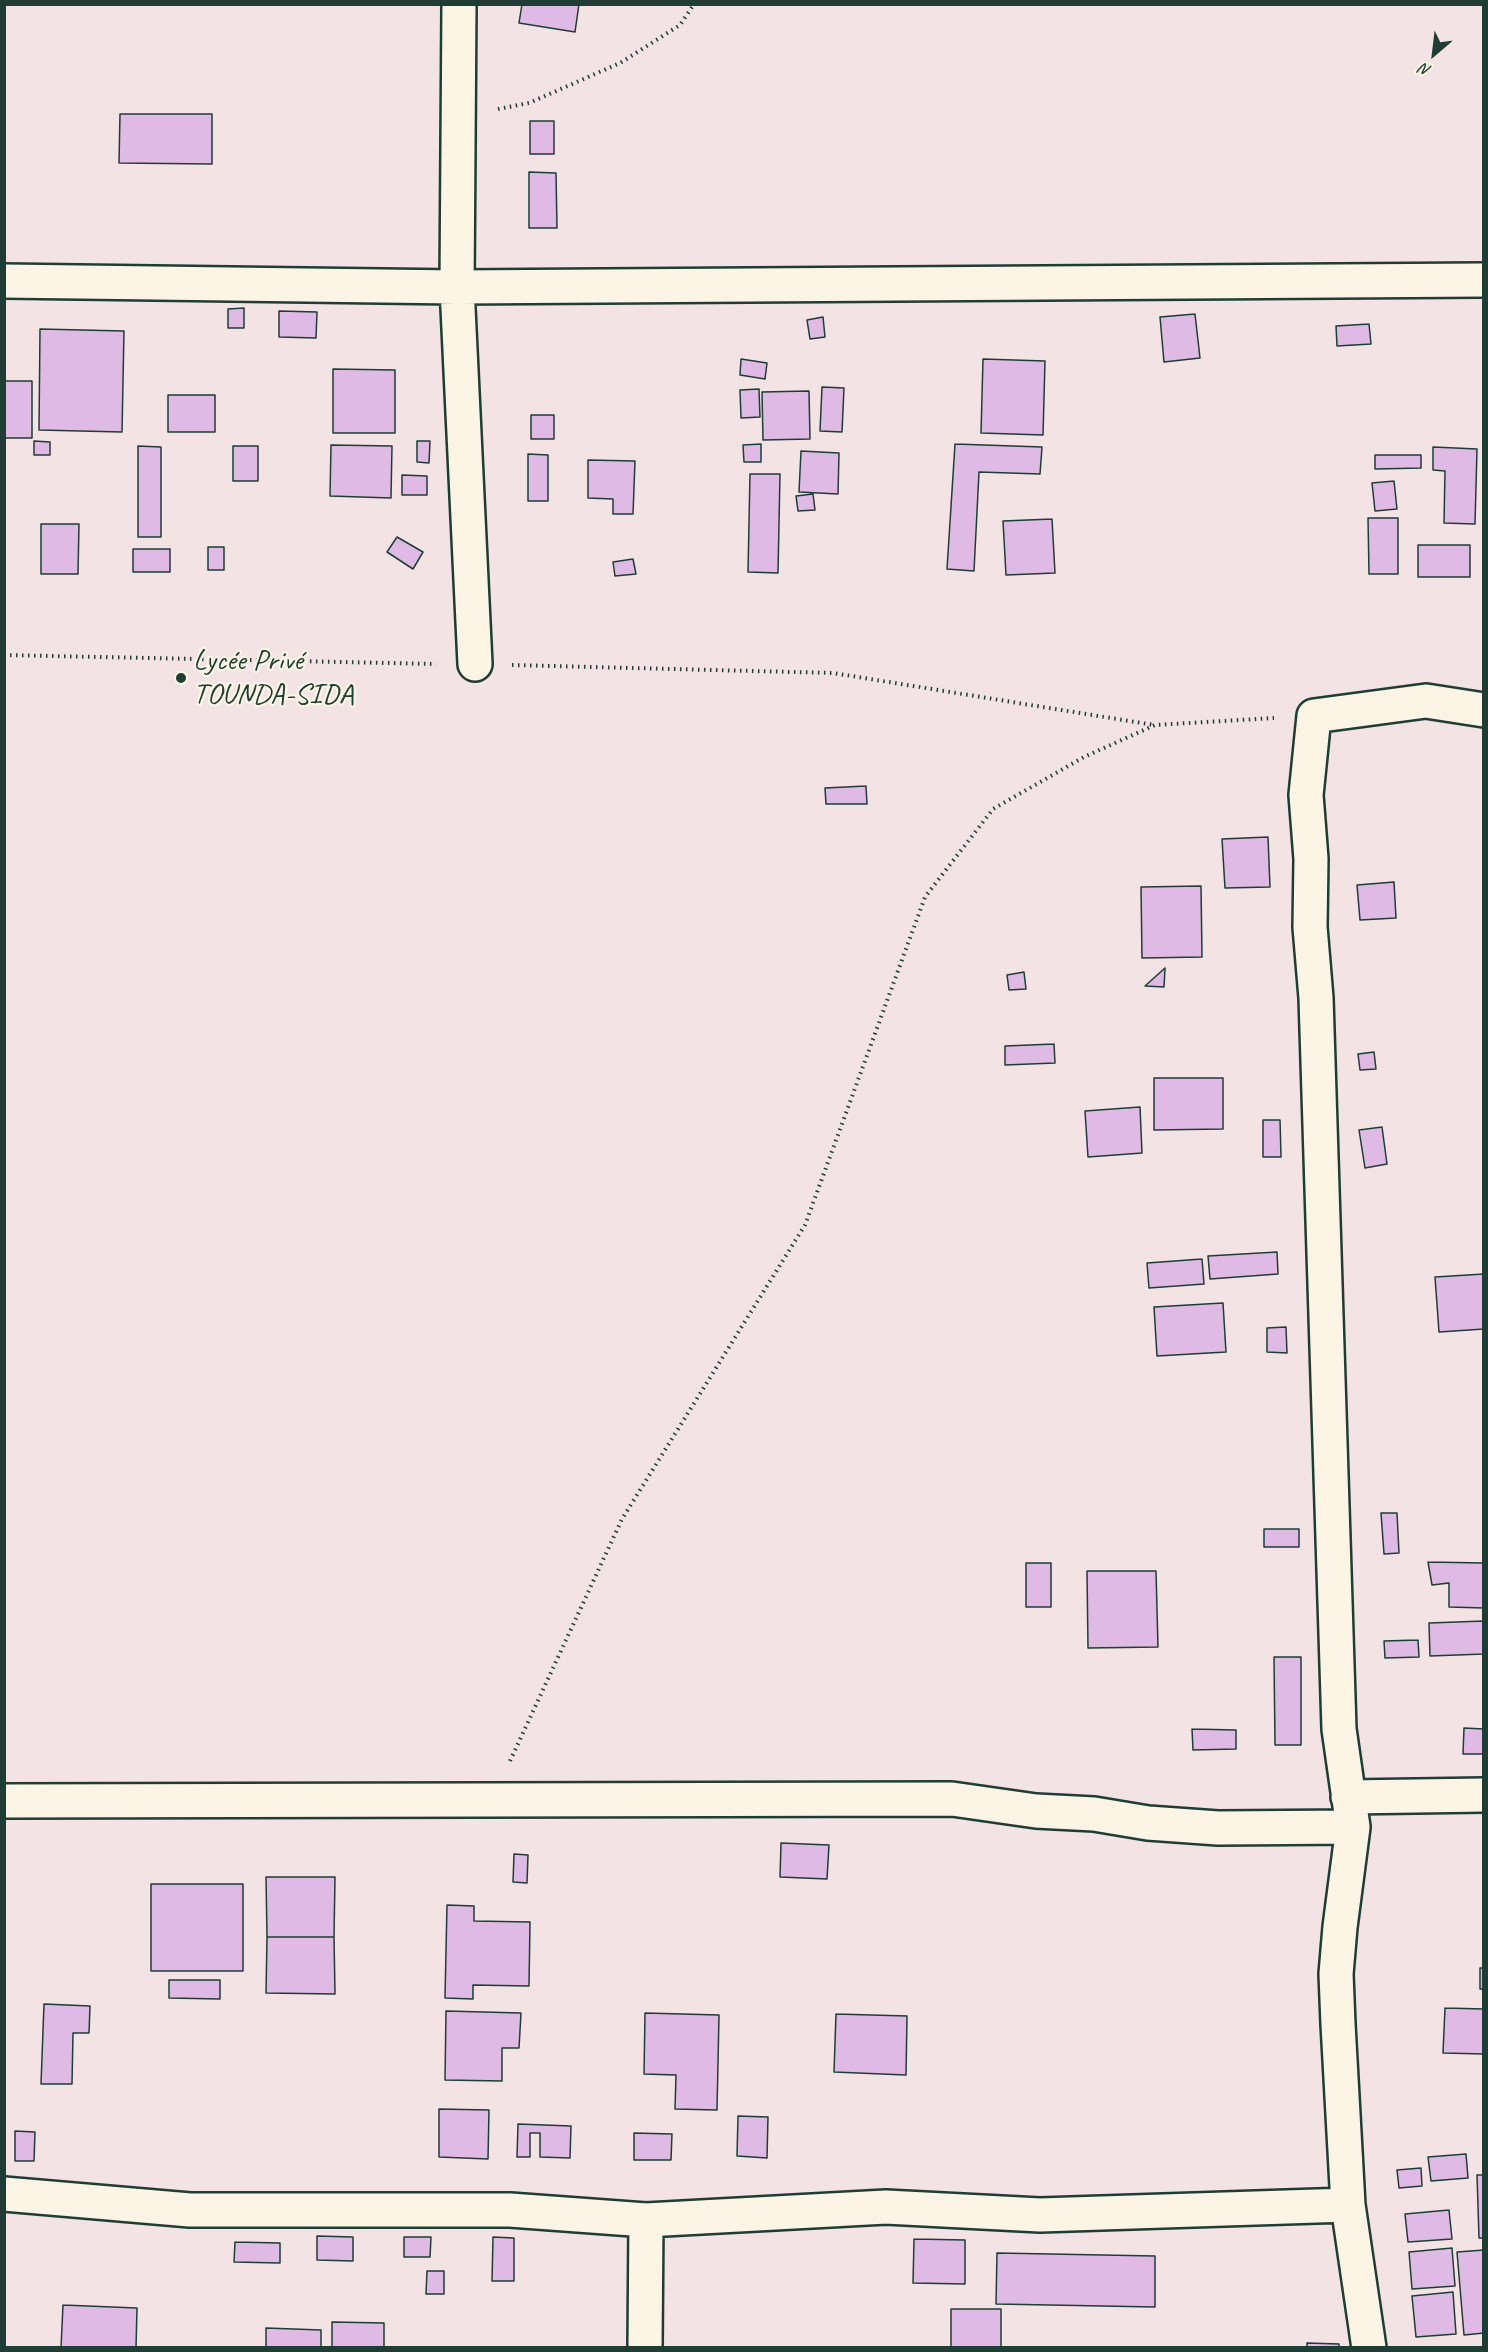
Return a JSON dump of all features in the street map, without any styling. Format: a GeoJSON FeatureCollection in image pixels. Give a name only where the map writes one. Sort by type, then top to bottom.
{"type":"FeatureCollection","features":[{"type":"Feature","properties":{"kind":"street"},"geometry":{"type":"LineString","coordinates":[[459,4],[456,116],[457,287],[475,664]]}},
{"type":"Feature","properties":{"kind":"street"},"geometry":{"type":"LineString","coordinates":[[4,281],[457,287],[1484,280]]}},
{"type":"Feature","properties":{"kind":"street"},"geometry":{"type":"LineString","coordinates":[[1369,2348],[1348,2205],[1336,1974],[1351,1812],[1339,1729],[1316,998],[1310,927],[1311,859],[1305,795],[1314,716],[1426,701],[1484,710]]}},
{"type":"Feature","properties":{"kind":"street"},"geometry":{"type":"LineString","coordinates":[[4,1801],[952,1799],[1036,1811],[1094,1814],[1148,1823],[1218,1828],[1484,1795]]}},
{"type":"Feature","properties":{"kind":"street"},"geometry":{"type":"LineString","coordinates":[[4,2194],[190,2210],[510,2210],[646,2220],[885,2207],[1040,2215],[1348,2205]]}},
{"type":"Feature","properties":{"kind":"street"},"geometry":{"type":"LineString","coordinates":[[645,2348],[646,2220]]}},
{"type":"Feature","properties":{"kind":"path"},"geometry":{"type":"LineString","coordinates":[[456,116],[529,103],[621,63],[680,25],[694,4]]}},
{"type":"Feature","properties":{"kind":"path"},"geometry":{"type":"LineString","coordinates":[[4,655],[833,673],[1155,725],[1314,716]]}},
{"type":"Feature","properties":{"kind":"path"},"geometry":{"type":"LineString","coordinates":[[492,1800],[622,1519],[805,1225],[925,897],[993,809],[1084,757],[1155,725]]}},
{"type":"Feature","properties":{"kind":"building"},"geometry":{"type":"Polygon","coordinates":[[[522,4],[579,4],[575,32],[519,23],[522,4]]]}},
{"type":"Feature","properties":{"kind":"building"},"geometry":{"type":"Polygon","coordinates":[[[120,114],[212,114],[212,164],[119,163],[120,114]]]}},
{"type":"Feature","properties":{"kind":"building"},"geometry":{"type":"Polygon","coordinates":[[[530,121],[554,121],[554,154],[530,154],[530,121]]]}},
{"type":"Feature","properties":{"kind":"building"},"geometry":{"type":"Polygon","coordinates":[[[529,172],[556,173],[557,228],[529,228],[529,172]]]}},
{"type":"Feature","properties":{"kind":"building"},"geometry":{"type":"Polygon","coordinates":[[[244,308],[244,328],[228,328],[228,309],[244,308]]]}},
{"type":"Feature","properties":{"kind":"building"},"geometry":{"type":"Polygon","coordinates":[[[279,311],[317,312],[316,338],[279,337],[279,311]]]}},
{"type":"Feature","properties":{"kind":"building"},"geometry":{"type":"Polygon","coordinates":[[[1195,314],[1200,358],[1164,362],[1160,317],[1195,314]]]}},
{"type":"Feature","properties":{"kind":"building"},"geometry":{"type":"Polygon","coordinates":[[[823,317],[825,337],[810,339],[807,320],[823,317]]]}},
{"type":"Feature","properties":{"kind":"building"},"geometry":{"type":"Polygon","coordinates":[[[1369,324],[1371,344],[1337,346],[1336,326],[1369,324]]]}},
{"type":"Feature","properties":{"kind":"building"},"geometry":{"type":"Polygon","coordinates":[[[40,329],[124,331],[122,432],[39,430],[40,329]]]}},
{"type":"Feature","properties":{"kind":"building"},"geometry":{"type":"Polygon","coordinates":[[[741,359],[767,363],[765,379],[740,375],[741,359]]]}},
{"type":"Feature","properties":{"kind":"building"},"geometry":{"type":"Polygon","coordinates":[[[983,359],[1045,361],[1043,435],[981,433],[983,359]]]}},
{"type":"Feature","properties":{"kind":"building"},"geometry":{"type":"Polygon","coordinates":[[[333,369],[395,370],[395,433],[333,433],[333,369]]]}},
{"type":"Feature","properties":{"kind":"building"},"geometry":{"type":"Polygon","coordinates":[[[4,381],[32,381],[32,438],[4,438],[4,381]]]}},
{"type":"Feature","properties":{"kind":"building"},"geometry":{"type":"Polygon","coordinates":[[[822,387],[844,388],[842,432],[820,431],[822,387]]]}},
{"type":"Feature","properties":{"kind":"building"},"geometry":{"type":"Polygon","coordinates":[[[759,389],[760,417],[741,418],[740,390],[759,389]]]}},
{"type":"Feature","properties":{"kind":"building"},"geometry":{"type":"Polygon","coordinates":[[[809,391],[810,439],[763,440],[762,392],[809,391]]]}},
{"type":"Feature","properties":{"kind":"building"},"geometry":{"type":"Polygon","coordinates":[[[168,395],[215,395],[215,432],[168,432],[168,395]]]}},
{"type":"Feature","properties":{"kind":"building"},"geometry":{"type":"Polygon","coordinates":[[[531,415],[554,415],[554,439],[531,439],[531,415]]]}},
{"type":"Feature","properties":{"kind":"building"},"geometry":{"type":"Polygon","coordinates":[[[34,441],[50,442],[50,455],[34,455],[34,441]]]}},
{"type":"Feature","properties":{"kind":"building"},"geometry":{"type":"Polygon","coordinates":[[[417,441],[430,441],[429,463],[417,462],[417,441]]]}},
{"type":"Feature","properties":{"kind":"building"},"geometry":{"type":"Polygon","coordinates":[[[761,444],[761,462],[744,462],[743,445],[761,444]]]}},
{"type":"Feature","properties":{"kind":"building"},"geometry":{"type":"Polygon","coordinates":[[[955,444],[1042,447],[1040,474],[979,472],[974,571],[947,569],[955,444]]]}},
{"type":"Feature","properties":{"kind":"building"},"geometry":{"type":"Polygon","coordinates":[[[331,445],[392,446],[391,498],[330,496],[331,445]]]}},
{"type":"Feature","properties":{"kind":"building"},"geometry":{"type":"Polygon","coordinates":[[[138,446],[161,447],[161,537],[138,537],[138,446]]]}},
{"type":"Feature","properties":{"kind":"building"},"geometry":{"type":"Polygon","coordinates":[[[233,446],[258,446],[258,481],[233,481],[233,446]]]}},
{"type":"Feature","properties":{"kind":"building"},"geometry":{"type":"Polygon","coordinates":[[[1433,447],[1477,449],[1475,524],[1444,523],[1445,471],[1433,470],[1433,447]]]}},
{"type":"Feature","properties":{"kind":"building"},"geometry":{"type":"Polygon","coordinates":[[[801,451],[839,453],[838,494],[799,492],[801,451]]]}},
{"type":"Feature","properties":{"kind":"building"},"geometry":{"type":"Polygon","coordinates":[[[528,454],[548,455],[548,501],[528,501],[528,454]]]}},
{"type":"Feature","properties":{"kind":"building"},"geometry":{"type":"Polygon","coordinates":[[[1375,455],[1421,455],[1421,468],[1375,469],[1375,455]]]}},
{"type":"Feature","properties":{"kind":"building"},"geometry":{"type":"Polygon","coordinates":[[[588,460],[635,461],[633,514],[613,514],[613,499],[588,498],[588,460]]]}},
{"type":"Feature","properties":{"kind":"building"},"geometry":{"type":"Polygon","coordinates":[[[750,474],[780,474],[778,573],[748,572],[750,474]]]}},
{"type":"Feature","properties":{"kind":"building"},"geometry":{"type":"Polygon","coordinates":[[[402,475],[427,476],[427,495],[402,495],[402,475]]]}},
{"type":"Feature","properties":{"kind":"building"},"geometry":{"type":"Polygon","coordinates":[[[1394,481],[1397,509],[1375,511],[1372,483],[1394,481]]]}},
{"type":"Feature","properties":{"kind":"building"},"geometry":{"type":"Polygon","coordinates":[[[813,494],[815,510],[798,511],[796,496],[813,494]]]}},
{"type":"Feature","properties":{"kind":"building"},"geometry":{"type":"Polygon","coordinates":[[[1368,518],[1398,518],[1398,574],[1369,574],[1368,518]]]}},
{"type":"Feature","properties":{"kind":"building"},"geometry":{"type":"Polygon","coordinates":[[[1052,519],[1055,573],[1006,575],[1003,521],[1052,519]]]}},
{"type":"Feature","properties":{"kind":"building"},"geometry":{"type":"Polygon","coordinates":[[[41,524],[79,524],[78,574],[41,574],[41,524]]]}},
{"type":"Feature","properties":{"kind":"building"},"geometry":{"type":"Polygon","coordinates":[[[397,537],[423,552],[413,569],[387,552],[397,537]]]}},
{"type":"Feature","properties":{"kind":"building"},"geometry":{"type":"Polygon","coordinates":[[[1418,545],[1470,545],[1470,577],[1418,577],[1418,545]]]}},
{"type":"Feature","properties":{"kind":"building"},"geometry":{"type":"Polygon","coordinates":[[[208,547],[224,547],[224,570],[208,570],[208,547]]]}},
{"type":"Feature","properties":{"kind":"building"},"geometry":{"type":"Polygon","coordinates":[[[133,549],[170,549],[170,572],[133,572],[133,549]]]}},
{"type":"Feature","properties":{"kind":"building"},"geometry":{"type":"Polygon","coordinates":[[[633,559],[636,574],[615,576],[613,562],[633,559]]]}},
{"type":"Feature","properties":{"kind":"building"},"geometry":{"type":"Polygon","coordinates":[[[866,786],[867,804],[826,804],[825,788],[866,786]]]}},
{"type":"Feature","properties":{"kind":"building"},"geometry":{"type":"Polygon","coordinates":[[[1268,837],[1270,887],[1225,888],[1222,839],[1268,837]]]}},
{"type":"Feature","properties":{"kind":"building"},"geometry":{"type":"Polygon","coordinates":[[[1394,882],[1396,918],[1360,920],[1357,885],[1394,882]]]}},
{"type":"Feature","properties":{"kind":"building"},"geometry":{"type":"Polygon","coordinates":[[[1201,886],[1202,957],[1142,958],[1141,887],[1201,886]]]}},
{"type":"Feature","properties":{"kind":"building"},"geometry":{"type":"Polygon","coordinates":[[[1165,968],[1164,987],[1145,986],[1165,968]]]}},
{"type":"Feature","properties":{"kind":"building"},"geometry":{"type":"Polygon","coordinates":[[[1024,972],[1026,989],[1009,990],[1007,975],[1024,972]]]}},
{"type":"Feature","properties":{"kind":"building"},"geometry":{"type":"Polygon","coordinates":[[[1054,1044],[1055,1063],[1005,1065],[1005,1046],[1054,1044]]]}},
{"type":"Feature","properties":{"kind":"building"},"geometry":{"type":"Polygon","coordinates":[[[1374,1052],[1376,1069],[1360,1070],[1358,1054],[1374,1052]]]}},
{"type":"Feature","properties":{"kind":"building"},"geometry":{"type":"Polygon","coordinates":[[[1154,1078],[1223,1078],[1223,1129],[1154,1130],[1154,1078]]]}},
{"type":"Feature","properties":{"kind":"building"},"geometry":{"type":"Polygon","coordinates":[[[1140,1107],[1142,1153],[1088,1157],[1085,1111],[1140,1107]]]}},
{"type":"Feature","properties":{"kind":"building"},"geometry":{"type":"Polygon","coordinates":[[[1263,1120],[1280,1120],[1281,1157],[1263,1157],[1263,1120]]]}},
{"type":"Feature","properties":{"kind":"building"},"geometry":{"type":"Polygon","coordinates":[[[1382,1127],[1387,1164],[1365,1168],[1359,1130],[1382,1127]]]}},
{"type":"Feature","properties":{"kind":"building"},"geometry":{"type":"Polygon","coordinates":[[[1277,1252],[1278,1274],[1210,1279],[1208,1256],[1277,1252]]]}},
{"type":"Feature","properties":{"kind":"building"},"geometry":{"type":"Polygon","coordinates":[[[1202,1259],[1204,1284],[1149,1288],[1147,1263],[1202,1259]]]}},
{"type":"Feature","properties":{"kind":"building"},"geometry":{"type":"Polygon","coordinates":[[[1484,1274],[1484,1329],[1439,1332],[1435,1277],[1484,1274]]]}},
{"type":"Feature","properties":{"kind":"building"},"geometry":{"type":"Polygon","coordinates":[[[1223,1303],[1226,1352],[1157,1356],[1154,1307],[1223,1303]]]}},
{"type":"Feature","properties":{"kind":"building"},"geometry":{"type":"Polygon","coordinates":[[[1286,1327],[1287,1353],[1267,1352],[1267,1328],[1286,1327]]]}},
{"type":"Feature","properties":{"kind":"building"},"geometry":{"type":"Polygon","coordinates":[[[1381,1513],[1397,1513],[1399,1553],[1384,1554],[1381,1513]]]}},
{"type":"Feature","properties":{"kind":"building"},"geometry":{"type":"Polygon","coordinates":[[[1264,1529],[1299,1529],[1299,1547],[1264,1547],[1264,1529]]]}},
{"type":"Feature","properties":{"kind":"building"},"geometry":{"type":"Polygon","coordinates":[[[1428,1562],[1484,1563],[1484,1608],[1449,1607],[1449,1583],[1432,1585],[1428,1562]]]}},
{"type":"Feature","properties":{"kind":"building"},"geometry":{"type":"Polygon","coordinates":[[[1026,1563],[1051,1563],[1051,1607],[1026,1607],[1026,1563]]]}},
{"type":"Feature","properties":{"kind":"building"},"geometry":{"type":"Polygon","coordinates":[[[1087,1571],[1156,1571],[1158,1647],[1088,1648],[1087,1571]]]}},
{"type":"Feature","properties":{"kind":"building"},"geometry":{"type":"Polygon","coordinates":[[[1484,1621],[1484,1654],[1430,1656],[1429,1623],[1484,1621]]]}},
{"type":"Feature","properties":{"kind":"building"},"geometry":{"type":"Polygon","coordinates":[[[1418,1640],[1419,1657],[1385,1658],[1384,1641],[1418,1640]]]}},
{"type":"Feature","properties":{"kind":"building"},"geometry":{"type":"Polygon","coordinates":[[[1274,1657],[1301,1657],[1301,1745],[1275,1745],[1274,1657]]]}},
{"type":"Feature","properties":{"kind":"building"},"geometry":{"type":"Polygon","coordinates":[[[1464,1728],[1484,1729],[1484,1754],[1463,1754],[1464,1728]]]}},
{"type":"Feature","properties":{"kind":"building"},"geometry":{"type":"Polygon","coordinates":[[[1192,1729],[1236,1730],[1236,1749],[1193,1750],[1192,1729]]]}},
{"type":"Feature","properties":{"kind":"building"},"geometry":{"type":"Polygon","coordinates":[[[781,1843],[829,1845],[827,1879],[780,1877],[781,1843]]]}},
{"type":"Feature","properties":{"kind":"building"},"geometry":{"type":"Polygon","coordinates":[[[514,1854],[528,1855],[527,1883],[513,1882],[514,1854]]]}},
{"type":"Feature","properties":{"kind":"building"},"geometry":{"type":"Polygon","coordinates":[[[266,1877],[335,1877],[334,1937],[267,1937],[266,1877]]]}},
{"type":"Feature","properties":{"kind":"building"},"geometry":{"type":"Polygon","coordinates":[[[151,1884],[243,1884],[243,1971],[151,1971],[151,1884]]]}},
{"type":"Feature","properties":{"kind":"building"},"geometry":{"type":"Polygon","coordinates":[[[447,1905],[474,1906],[474,1921],[530,1922],[529,1986],[473,1985],[473,1999],[445,1998],[447,1905]]]}},
{"type":"Feature","properties":{"kind":"building"},"geometry":{"type":"Polygon","coordinates":[[[267,1937],[334,1937],[335,1994],[266,1993],[267,1937]]]}},
{"type":"Feature","properties":{"kind":"building"},"geometry":{"type":"Polygon","coordinates":[[[1480,1968],[1484,1968],[1484,1989],[1480,1989],[1480,1968]]]}},
{"type":"Feature","properties":{"kind":"building"},"geometry":{"type":"Polygon","coordinates":[[[169,1980],[220,1980],[220,1999],[169,1998],[169,1980]]]}},
{"type":"Feature","properties":{"kind":"building"},"geometry":{"type":"Polygon","coordinates":[[[44,2004],[90,2006],[89,2033],[73,2033],[72,2084],[41,2084],[44,2004]]]}},
{"type":"Feature","properties":{"kind":"building"},"geometry":{"type":"Polygon","coordinates":[[[1445,2008],[1484,2009],[1484,2054],[1443,2053],[1445,2008]]]}},
{"type":"Feature","properties":{"kind":"building"},"geometry":{"type":"Polygon","coordinates":[[[446,2011],[521,2013],[519,2048],[502,2048],[502,2081],[445,2080],[446,2011]]]}},
{"type":"Feature","properties":{"kind":"building"},"geometry":{"type":"Polygon","coordinates":[[[645,2013],[719,2015],[717,2110],[675,2109],[676,2075],[644,2074],[645,2013]]]}},
{"type":"Feature","properties":{"kind":"building"},"geometry":{"type":"Polygon","coordinates":[[[836,2014],[907,2016],[906,2075],[834,2072],[836,2014]]]}},
{"type":"Feature","properties":{"kind":"building"},"geometry":{"type":"Polygon","coordinates":[[[439,2109],[489,2110],[488,2159],[439,2157],[439,2109]]]}},
{"type":"Feature","properties":{"kind":"building"},"geometry":{"type":"Polygon","coordinates":[[[738,2116],[768,2117],[767,2158],[737,2156],[738,2116]]]}},
{"type":"Feature","properties":{"kind":"building"},"geometry":{"type":"Polygon","coordinates":[[[518,2124],[571,2126],[570,2158],[540,2157],[540,2133],[530,2133],[530,2157],[517,2157],[518,2124]]]}},
{"type":"Feature","properties":{"kind":"building"},"geometry":{"type":"Polygon","coordinates":[[[15,2131],[35,2132],[34,2161],[15,2161],[15,2131]]]}},
{"type":"Feature","properties":{"kind":"building"},"geometry":{"type":"Polygon","coordinates":[[[634,2133],[672,2134],[671,2160],[634,2160],[634,2133]]]}},
{"type":"Feature","properties":{"kind":"building"},"geometry":{"type":"Polygon","coordinates":[[[1466,2154],[1468,2178],[1431,2181],[1428,2157],[1466,2154]]]}},
{"type":"Feature","properties":{"kind":"building"},"geometry":{"type":"Polygon","coordinates":[[[1421,2168],[1422,2186],[1399,2188],[1397,2170],[1421,2168]]]}},
{"type":"Feature","properties":{"kind":"building"},"geometry":{"type":"Polygon","coordinates":[[[1477,2175],[1484,2175],[1484,2238],[1479,2238],[1477,2175]]]}},
{"type":"Feature","properties":{"kind":"building"},"geometry":{"type":"Polygon","coordinates":[[[1449,2210],[1452,2239],[1408,2242],[1405,2214],[1449,2210]]]}},
{"type":"Feature","properties":{"kind":"building"},"geometry":{"type":"Polygon","coordinates":[[[317,2236],[353,2237],[353,2261],[317,2260],[317,2236]]]}},
{"type":"Feature","properties":{"kind":"building"},"geometry":{"type":"Polygon","coordinates":[[[404,2237],[431,2237],[430,2257],[404,2257],[404,2237]]]}},
{"type":"Feature","properties":{"kind":"building"},"geometry":{"type":"Polygon","coordinates":[[[493,2237],[514,2238],[514,2281],[492,2281],[493,2237]]]}},
{"type":"Feature","properties":{"kind":"building"},"geometry":{"type":"Polygon","coordinates":[[[914,2239],[965,2240],[965,2284],[913,2283],[914,2239]]]}},
{"type":"Feature","properties":{"kind":"building"},"geometry":{"type":"Polygon","coordinates":[[[235,2242],[280,2243],[280,2263],[234,2262],[235,2242]]]}},
{"type":"Feature","properties":{"kind":"building"},"geometry":{"type":"Polygon","coordinates":[[[1452,2248],[1455,2286],[1412,2289],[1409,2252],[1452,2248]]]}},
{"type":"Feature","properties":{"kind":"building"},"geometry":{"type":"Polygon","coordinates":[[[1484,2250],[1484,2333],[1464,2335],[1457,2252],[1484,2250]]]}},
{"type":"Feature","properties":{"kind":"building"},"geometry":{"type":"Polygon","coordinates":[[[997,2253],[1155,2256],[1155,2307],[996,2304],[997,2253]]]}},
{"type":"Feature","properties":{"kind":"building"},"geometry":{"type":"Polygon","coordinates":[[[427,2271],[444,2271],[444,2294],[426,2294],[427,2271]]]}},
{"type":"Feature","properties":{"kind":"building"},"geometry":{"type":"Polygon","coordinates":[[[1453,2292],[1456,2334],[1416,2337],[1412,2296],[1453,2292]]]}},
{"type":"Feature","properties":{"kind":"building"},"geometry":{"type":"Polygon","coordinates":[[[63,2305],[137,2308],[136,2348],[61,2348],[63,2305]]]}},
{"type":"Feature","properties":{"kind":"building"},"geometry":{"type":"Polygon","coordinates":[[[951,2309],[1001,2309],[1001,2348],[951,2348],[951,2309]]]}},
{"type":"Feature","properties":{"kind":"building"},"geometry":{"type":"Polygon","coordinates":[[[332,2322],[384,2323],[384,2348],[332,2348],[332,2322]]]}},
{"type":"Feature","properties":{"kind":"building"},"geometry":{"type":"Polygon","coordinates":[[[266,2328],[321,2330],[321,2348],[266,2348],[266,2328]]]}},
{"type":"Feature","properties":{"kind":"building"},"geometry":{"type":"Polygon","coordinates":[[[1307,2343],[1339,2344],[1339,2348],[1307,2348],[1307,2343]]]}},
{"type":"Feature","properties":{"kind":"place","name":"Lycée Privé TOUNDA-SIDA"},"geometry":{"type":"Point","coordinates":[181,678]}}]}
